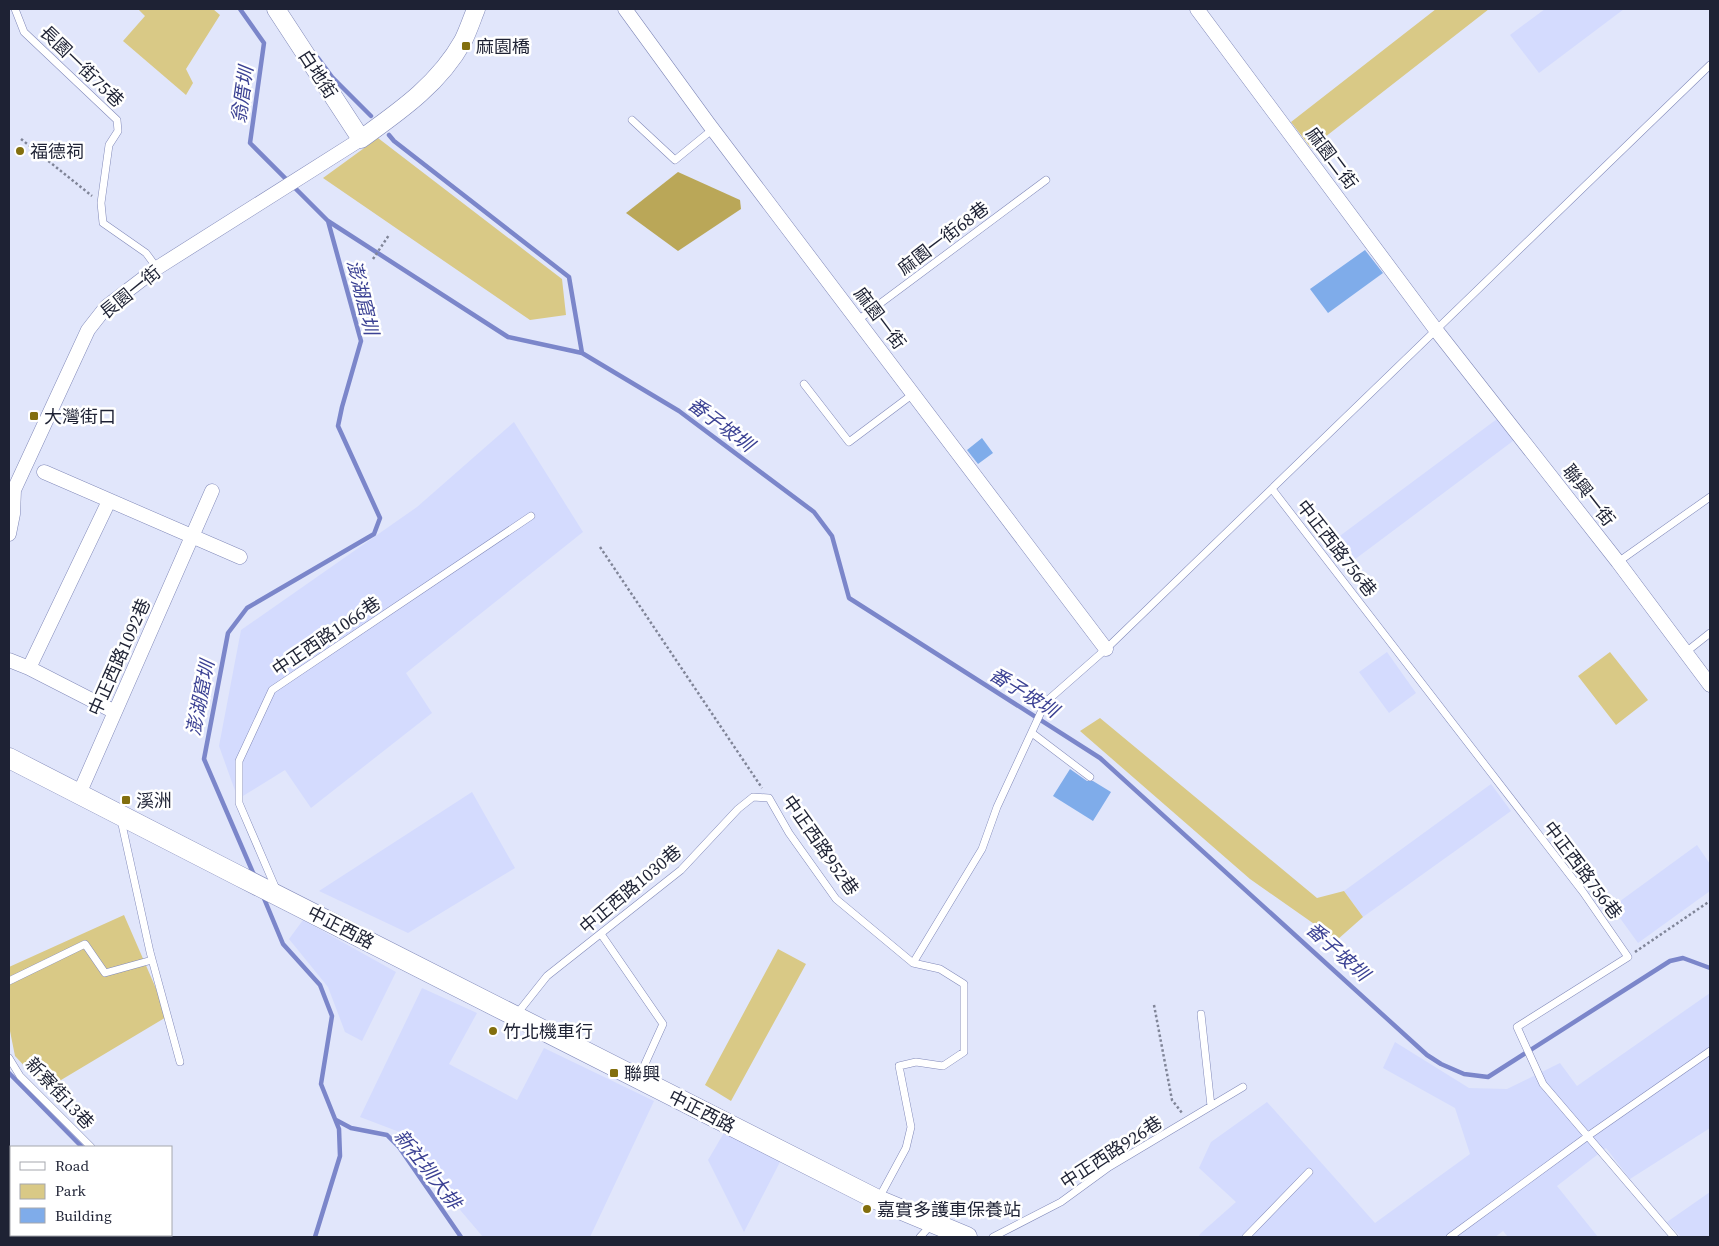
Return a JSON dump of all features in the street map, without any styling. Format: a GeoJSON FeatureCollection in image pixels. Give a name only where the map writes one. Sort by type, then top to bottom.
{"type":"FeatureCollection","features":[{"type":"Feature","properties":{"kind":"main road"},"geometry":{"type":"LineString","coordinates":[[9,758],[120,815]]}},
{"type":"Feature","properties":{"kind":"main road","name":"中正西路"},"geometry":{"type":"LineString","coordinates":[[120,815],[878,1200],[926,1230],[967,1237]]}},
{"type":"Feature","properties":{"kind":"street","name":"白地街"},"geometry":{"type":"LineString","coordinates":[[276,9],[361,139]]}},
{"type":"Feature","properties":{"kind":"street"},"geometry":{"type":"LineString","coordinates":[[361,139],[412,102],[444,68],[463,41],[476,9]]}},
{"type":"Feature","properties":{"kind":"street","name":"麻園一街"},"geometry":{"type":"LineString","coordinates":[[625,9],[713,129],[1106,649]]}},
{"type":"Feature","properties":{"kind":"street","name":"麻園二街"},"geometry":{"type":"LineString","coordinates":[[1198,9],[1436,330]]}},
{"type":"Feature","properties":{"kind":"street","name":"長園一街"},"geometry":{"type":"LineString","coordinates":[[9,534],[13,514],[11,489],[88,330],[106,307],[157,268],[361,139]]}},
{"type":"Feature","properties":{"kind":"street","name":"聯興一街"},"geometry":{"type":"LineString","coordinates":[[1436,330],[1618,562],[1710,685]]}},
{"type":"Feature","properties":{"kind":"street"},"geometry":{"type":"LineString","coordinates":[[44,472],[240,557]]}},
{"type":"Feature","properties":{"kind":"street","name":"中正西路1092巷"},"geometry":{"type":"LineString","coordinates":[[79,794],[212,491]]}},
{"type":"Feature","properties":{"kind":"street"},"geometry":{"type":"LineString","coordinates":[[29,668],[109,501]]}},
{"type":"Feature","properties":{"kind":"street"},"geometry":{"type":"LineString","coordinates":[[9,660],[29,668],[115,712]]}},
{"type":"Feature","properties":{"kind":"lane","name":"長園一街75巷"},"geometry":{"type":"LineString","coordinates":[[15,9],[24,32],[117,120],[118,131],[109,145],[101,203],[103,223],[146,253],[157,268]]}},
{"type":"Feature","properties":{"kind":"lane"},"geometry":{"type":"LineString","coordinates":[[913,963],[982,849],[998,807],[1048,700],[1106,649],[1710,65]]}},
{"type":"Feature","properties":{"kind":"lane"},"geometry":{"type":"LineString","coordinates":[[632,120],[675,160],[713,129]]}},
{"type":"Feature","properties":{"kind":"lane","name":"麻園一街68巷"},"geometry":{"type":"LineString","coordinates":[[858,320],[1046,180]]}},
{"type":"Feature","properties":{"kind":"lane"},"geometry":{"type":"LineString","coordinates":[[804,384],[848,442],[913,394]]}},
{"type":"Feature","properties":{"kind":"lane","name":"中正西路756巷"},"geometry":{"type":"LineString","coordinates":[[1272,489],[1583,892],[1628,958]]}},
{"type":"Feature","properties":{"kind":"lane"},"geometry":{"type":"LineString","coordinates":[[1618,562],[1710,497]]}},
{"type":"Feature","properties":{"kind":"lane","name":"中正西路1066巷"},"geometry":{"type":"LineString","coordinates":[[279,896],[240,803],[239,761],[272,690],[531,516]]}},
{"type":"Feature","properties":{"kind":"lane"},"geometry":{"type":"LineString","coordinates":[[1686,652],[1710,633]]}},
{"type":"Feature","properties":{"kind":"lane"},"geometry":{"type":"LineString","coordinates":[[1032,733],[1090,777]]}},
{"type":"Feature","properties":{"kind":"lane","name":"中正西路1030巷"},"geometry":{"type":"LineString","coordinates":[[516,1016],[547,976],[681,870],[738,809],[753,796],[769,798]]}},
{"type":"Feature","properties":{"kind":"lane","name":"中正西路952巷"},"geometry":{"type":"LineString","coordinates":[[769,798],[789,833],[836,900],[913,963],[940,969],[964,984],[964,1052],[943,1066],[916,1062],[900,1066],[911,1127],[906,1148],[878,1200]]}},
{"type":"Feature","properties":{"kind":"lane"},"geometry":{"type":"LineString","coordinates":[[120,815],[152,960],[180,1062]]}},
{"type":"Feature","properties":{"kind":"lane"},"geometry":{"type":"LineString","coordinates":[[601,934],[663,1024],[638,1078]]}},
{"type":"Feature","properties":{"kind":"lane"},"geometry":{"type":"LineString","coordinates":[[9,981],[86,944],[105,973],[152,960]]}},
{"type":"Feature","properties":{"kind":"lane"},"geometry":{"type":"LineString","coordinates":[[1628,958],[1517,1027],[1543,1084],[1674,1237]]}},
{"type":"Feature","properties":{"kind":"lane"},"geometry":{"type":"LineString","coordinates":[[1202,1014],[1212,1106]]}},
{"type":"Feature","properties":{"kind":"lane"},"geometry":{"type":"LineString","coordinates":[[1450,1237],[1588,1136],[1710,1051]]}},
{"type":"Feature","properties":{"kind":"lane","name":"新寮街13巷"},"geometry":{"type":"LineString","coordinates":[[9,1058],[20,1076],[90,1146]]}},
{"type":"Feature","properties":{"kind":"lane","name":"中正西路926巷"},"geometry":{"type":"LineString","coordinates":[[993,1237],[1061,1202],[1109,1167],[1243,1087]]}},
{"type":"Feature","properties":{"kind":"lane"},"geometry":{"type":"LineString","coordinates":[[1246,1237],[1309,1172]]}},
{"type":"Feature","properties":{"kind":"path"},"geometry":{"type":"LineString","coordinates":[[21,139],[101,203]]}},
{"type":"Feature","properties":{"kind":"path"},"geometry":{"type":"LineString","coordinates":[[373,259],[389,235]]}},
{"type":"Feature","properties":{"kind":"path"},"geometry":{"type":"LineString","coordinates":[[600,546],[769,798]]}},
{"type":"Feature","properties":{"kind":"path"},"geometry":{"type":"LineString","coordinates":[[1628,958],[1710,901]]}},
{"type":"Feature","properties":{"kind":"path"},"geometry":{"type":"LineString","coordinates":[[1154,1005],[1172,1100],[1187,1121]]}},
{"type":"Feature","properties":{"kind":"shaded area"},"geometry":{"type":"Polygon","coordinates":[[[1545,9],[1624,9],[1539,73],[1510,35],[1545,9]]]}},
{"type":"Feature","properties":{"kind":"shaded area"},"geometry":{"type":"Polygon","coordinates":[[[678,172],[740,200],[741,209],[678,251],[626,213],[678,172]]]}},
{"type":"Feature","properties":{"kind":"shaded area"},"geometry":{"type":"Polygon","coordinates":[[[1501,416],[1517,438],[1346,566],[1329,544],[1501,416]]]}},
{"type":"Feature","properties":{"kind":"shaded area"},"geometry":{"type":"Polygon","coordinates":[[[514,422],[583,532],[406,673],[432,713],[311,808],[285,770],[238,799],[219,746],[241,630],[417,507],[514,422]]]}},
{"type":"Feature","properties":{"kind":"shaded area"},"geometry":{"type":"Polygon","coordinates":[[[1387,652],[1416,693],[1389,713],[1359,672],[1387,652]]]}},
{"type":"Feature","properties":{"kind":"shaded area"},"geometry":{"type":"Polygon","coordinates":[[[1491,784],[1511,811],[1363,917],[1344,891],[1491,784]]]}},
{"type":"Feature","properties":{"kind":"shaded area"},"geometry":{"type":"Polygon","coordinates":[[[472,792],[515,868],[408,933],[319,891],[472,792]]]}},
{"type":"Feature","properties":{"kind":"shaded area"},"geometry":{"type":"Polygon","coordinates":[[[1697,845],[1710,864],[1710,891],[1638,943],[1612,907],[1697,845]]]}},
{"type":"Feature","properties":{"kind":"shaded area"},"geometry":{"type":"Polygon","coordinates":[[[303,920],[396,972],[362,1041],[345,1032],[328,987],[289,939],[303,920]]]}},
{"type":"Feature","properties":{"kind":"shaded area"},"geometry":{"type":"Polygon","coordinates":[[[422,988],[477,1013],[449,1064],[517,1100],[544,1048],[654,1101],[590,1237],[483,1237],[461,1211],[410,1136],[360,1117],[422,988]]]}},
{"type":"Feature","properties":{"kind":"shaded area"},"geometry":{"type":"Polygon","coordinates":[[[1710,993],[1710,1128],[1630,1179],[1606,1148],[1557,1186],[1598,1237],[1508,1237],[1503,1231],[1495,1237],[1198,1237],[1236,1202],[1199,1168],[1211,1142],[1267,1102],[1375,1223],[1470,1154],[1455,1108],[1383,1068],[1395,1042],[1469,1088],[1507,1089],[1560,1063],[1577,1086],[1710,993]]]}},
{"type":"Feature","properties":{"kind":"shaded area"},"geometry":{"type":"Polygon","coordinates":[[[725,1131],[781,1160],[744,1232],[708,1160],[725,1131]]]}},
{"type":"Feature","properties":{"kind":"shaded area"},"geometry":{"type":"Polygon","coordinates":[[[1710,1192],[1710,1237],[1681,1237],[1667,1222],[1710,1192]]]}},
{"type":"Feature","properties":{"kind":"green space"},"geometry":{"type":"Polygon","coordinates":[[[138,9],[213,9],[220,15],[186,69],[193,83],[186,95],[123,41],[145,16],[138,9]]]}},
{"type":"Feature","properties":{"kind":"green space"},"geometry":{"type":"Polygon","coordinates":[[[1436,9],[1489,9],[1311,148],[1291,122],[1436,9]]]}},
{"type":"Feature","properties":{"kind":"green space"},"geometry":{"type":"Polygon","coordinates":[[[378,138],[562,279],[566,315],[530,320],[323,178],[378,138]]]}},
{"type":"Feature","properties":{"kind":"green space"},"geometry":{"type":"Polygon","coordinates":[[[1610,652],[1648,700],[1616,725],[1578,676],[1610,652]]]}},
{"type":"Feature","properties":{"kind":"green space"},"geometry":{"type":"Polygon","coordinates":[[[1100,718],[1317,898],[1344,891],[1363,917],[1337,940],[1250,879],[1080,731],[1100,718]]]}},
{"type":"Feature","properties":{"kind":"green space"},"geometry":{"type":"Polygon","coordinates":[[[124,915],[168,1016],[46,1089],[15,1056],[9,1026],[9,967],[124,915]]]}},
{"type":"Feature","properties":{"kind":"green space"},"geometry":{"type":"Polygon","coordinates":[[[778,949],[806,964],[731,1101],[705,1085],[778,949]]]}},
{"type":"Feature","properties":{"kind":"building"},"geometry":{"type":"Polygon","coordinates":[[[1365,250],[1383,273],[1328,313],[1310,289],[1365,250]]]}},
{"type":"Feature","properties":{"kind":"building"},"geometry":{"type":"Polygon","coordinates":[[[982,438],[993,453],[978,464],[967,450],[982,438]]]}},
{"type":"Feature","properties":{"kind":"building"},"geometry":{"type":"Polygon","coordinates":[[[1070,769],[1087,781],[1093,781],[1111,792],[1093,821],[1053,796],[1070,769]]]}},
{"type":"Feature","properties":{"kind":"waterway","name":"番子坡圳"},"geometry":{"type":"LineString","coordinates":[[240,9],[264,43],[250,143],[328,221],[508,337],[582,353],[679,411],[814,512],[832,536],[849,598],[1100,758],[1427,1055],[1441,1064],[1464,1074],[1488,1077],[1670,961],[1683,958],[1710,968]]}},
{"type":"Feature","properties":{"kind":"waterway"},"geometry":{"type":"LineString","coordinates":[[318,58],[332,77],[371,116]]}},
{"type":"Feature","properties":{"kind":"waterway"},"geometry":{"type":"LineString","coordinates":[[389,135],[394,141],[569,277],[582,353]]}},
{"type":"Feature","properties":{"kind":"waterway","name":"澎湖窟圳"},"geometry":{"type":"LineString","coordinates":[[254,875],[204,759],[228,633],[247,608],[374,534],[380,518],[338,426],[361,341],[328,221]]}},
{"type":"Feature","properties":{"kind":"waterway","name":"澎湖窟圳"},"geometry":{"type":"LineString","coordinates":[[263,896],[283,944],[320,985],[332,1016],[321,1084],[339,1129],[340,1156],[315,1237]]}},
{"type":"Feature","properties":{"kind":"waterway"},"geometry":{"type":"LineString","coordinates":[[9,1073],[81,1146]]}},
{"type":"Feature","properties":{"kind":"waterway","name":"新社圳大排"},"geometry":{"type":"LineString","coordinates":[[336,1120],[351,1128],[387,1135],[399,1147],[461,1237]]}},
{"type":"Feature","properties":{"kind":"place","name":"麻園橋"},"geometry":{"type":"Point","coordinates":[466,46]}},
{"type":"Feature","properties":{"kind":"place","name":"福德祠"},"geometry":{"type":"Point","coordinates":[20,151]}},
{"type":"Feature","properties":{"kind":"place","name":"大灣街口"},"geometry":{"type":"Point","coordinates":[34,416]}},
{"type":"Feature","properties":{"kind":"place","name":"溪洲"},"geometry":{"type":"Point","coordinates":[126,800]}},
{"type":"Feature","properties":{"kind":"place","name":"竹北機車行"},"geometry":{"type":"Point","coordinates":[493,1031]}},
{"type":"Feature","properties":{"kind":"place","name":"聯興"},"geometry":{"type":"Point","coordinates":[614,1073]}},
{"type":"Feature","properties":{"kind":"place","name":"嘉實多護車保養站"},"geometry":{"type":"Point","coordinates":[867,1209]}},
{"type":"Feature","properties":{"kind":"water label","name":"翁厝圳"},"geometry":{"type":"Point","coordinates":[242,95]}}]}
